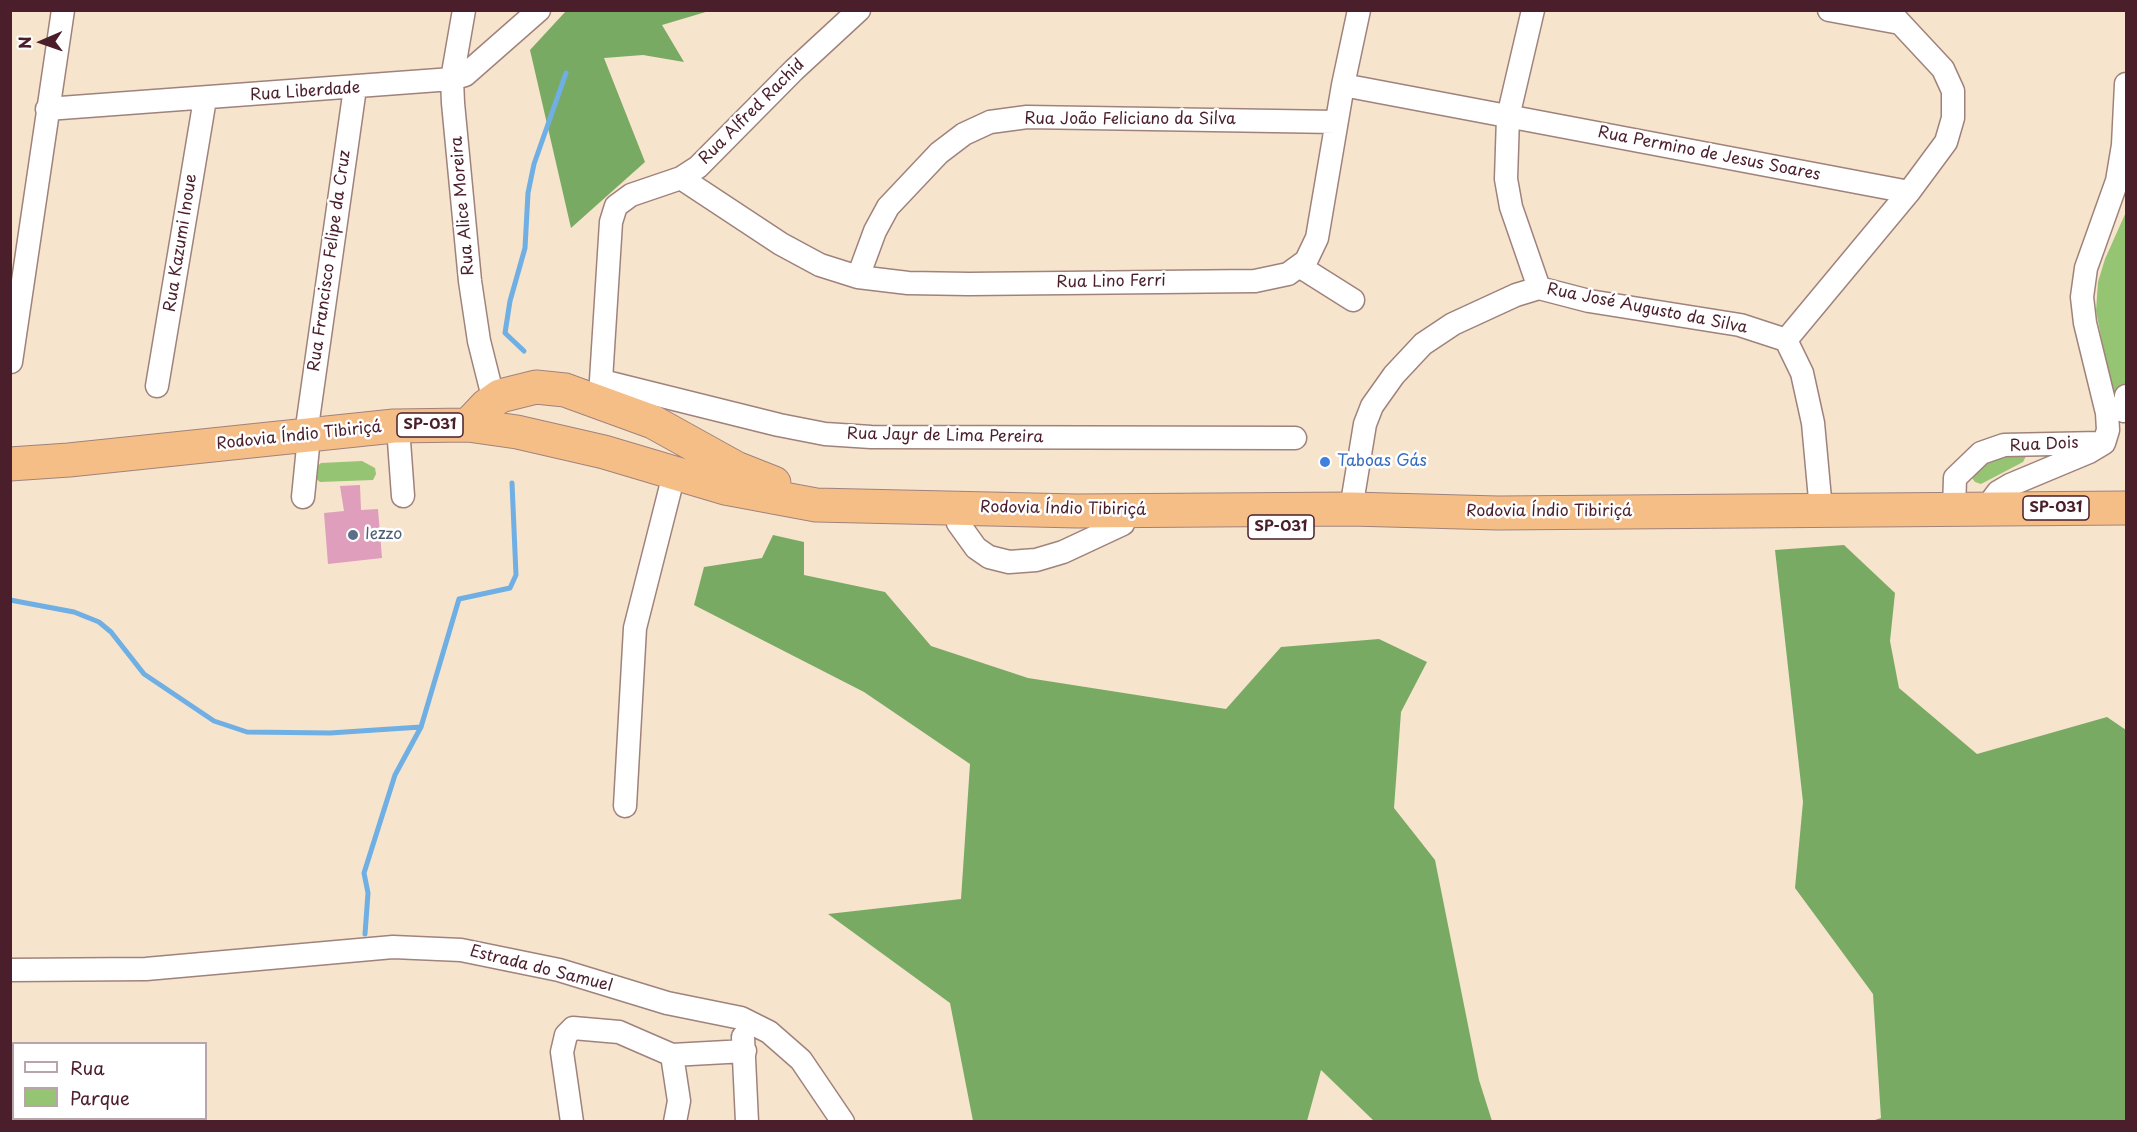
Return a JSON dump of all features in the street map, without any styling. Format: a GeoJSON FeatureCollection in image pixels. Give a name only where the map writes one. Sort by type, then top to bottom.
{"type":"FeatureCollection","features":[{"type":"Feature","properties":{"kind":"highway"},"geometry":{"type":"LineString","coordinates":[[468,425],[494,401],[516,391],[536,387],[600,391],[736,468],[841,506]]}},
{"type":"Feature","properties":{"kind":"highway","name":"Rodovia Índio Tibiriçá"},"geometry":{"type":"LineString","coordinates":[[10,482],[102,474],[394,426],[468,425],[517,432],[604,452],[735,491],[786,501],[841,506],[1077,511],[1351,509],[1498,513],[2127,508]]}},
{"type":"Feature","properties":{"kind":"highway","name":"Rodovia Índio Tibiriçá"},"geometry":{"type":"LineString","coordinates":[[10,464],[307,441],[399,441],[478,446],[671,486],[782,513],[845,519],[958,523],[1622,530],[1910,523],[2127,525]]}},
{"type":"Feature","properties":{"kind":"street"},"geometry":{"type":"LineString","coordinates":[[11,362],[63,10]]}},
{"type":"Feature","properties":{"kind":"street","name":"Rua Alice Moreira"},"geometry":{"type":"LineString","coordinates":[[464,10],[452,79],[470,281],[479,341],[494,401]]}},
{"type":"Feature","properties":{"kind":"street","name":"Rua Liberdade"},"geometry":{"type":"LineString","coordinates":[[47,109],[355,88],[452,79],[473,68],[539,10]]}},
{"type":"Feature","properties":{"kind":"street","name":"Rua Alfred Rachid"},"geometry":{"type":"LineString","coordinates":[[600,391],[611,222],[616,206],[631,195],[681,178],[719,148],[794,70],[859,10]]}},
{"type":"Feature","properties":{"kind":"street"},"geometry":{"type":"LineString","coordinates":[[1353,300],[1299,266],[1306,261],[1317,238],[1343,84],[1359,10]]}},
{"type":"Feature","properties":{"kind":"street"},"geometry":{"type":"LineString","coordinates":[[1533,10],[1508,117],[1506,179],[1511,207],[1539,288]]}},
{"type":"Feature","properties":{"kind":"street"},"geometry":{"type":"LineString","coordinates":[[1821,510],[1811,413],[1802,373],[1786,340],[1910,192],[1946,142],[1953,118],[1953,91],[1943,69],[1894,17],[1829,10]]}},
{"type":"Feature","properties":{"kind":"street"},"geometry":{"type":"LineString","coordinates":[[1343,84],[1508,117]]}},
{"type":"Feature","properties":{"kind":"street"},"geometry":{"type":"LineString","coordinates":[[1986,508],[1998,492],[2010,485],[2089,452],[2104,442],[2108,430],[2107,413],[2085,323],[2082,297],[2086,268],[2117,182],[2123,145],[2127,84]]}},
{"type":"Feature","properties":{"kind":"street","name":"Rua Francisco Felipe da Cruz"},"geometry":{"type":"LineString","coordinates":[[303,496],[307,441],[355,88]]}},
{"type":"Feature","properties":{"kind":"street","name":"Rua Kazumi Inoue"},"geometry":{"type":"LineString","coordinates":[[157,386],[205,99]]}},
{"type":"Feature","properties":{"kind":"street","name":"Rua João Feliciano da Silva"},"geometry":{"type":"LineString","coordinates":[[858,277],[875,231],[888,207],[939,153],[964,134],[990,122],[1027,117],[1336,122]]}},
{"type":"Feature","properties":{"kind":"street","name":"Rua Permino de Jesus Soares"},"geometry":{"type":"LineString","coordinates":[[1508,117],[1910,192]]}},
{"type":"Feature","properties":{"kind":"street","name":"Rua Lino Ferri"},"geometry":{"type":"LineString","coordinates":[[681,178],[781,243],[820,265],[858,277],[928,283],[1256,281],[1288,274],[1299,266]]}},
{"type":"Feature","properties":{"kind":"street","name":"Rua José Augusto da Silva"},"geometry":{"type":"LineString","coordinates":[[1351,509],[1365,424],[1372,406],[1394,375],[1423,344],[1453,324],[1516,295],[1539,288],[1590,301],[1731,324],[1786,340]]}},
{"type":"Feature","properties":{"kind":"street","name":"Rua Jayr de Lima Pereira"},"geometry":{"type":"LineString","coordinates":[[600,391],[825,434],[882,437],[1294,438]]}},
{"type":"Feature","properties":{"kind":"street"},"geometry":{"type":"LineString","coordinates":[[399,441],[403,496]]}},
{"type":"Feature","properties":{"kind":"street","name":"Rua Dois"},"geometry":{"type":"LineString","coordinates":[[1954,510],[1955,478],[1981,453],[2004,446],[2104,442]]}},
{"type":"Feature","properties":{"kind":"street"},"geometry":{"type":"LineString","coordinates":[[625,806],[635,628],[671,486]]}},
{"type":"Feature","properties":{"kind":"street","name":"Estrada do Samuel"},"geometry":{"type":"LineString","coordinates":[[10,970],[146,969],[393,947],[461,950],[559,970],[667,1003],[741,1018],[769,1032],[801,1060],[843,1122]]}},
{"type":"Feature","properties":{"kind":"street"},"geometry":{"type":"LineString","coordinates":[[741,1018],[745,1052],[747,1122]]}},
{"type":"Feature","properties":{"kind":"street"},"geometry":{"type":"LineString","coordinates":[[572,1122],[562,1052],[568,1031],[573,1028],[619,1032],[672,1054],[745,1052]]}},
{"type":"Feature","properties":{"kind":"street"},"geometry":{"type":"LineString","coordinates":[[672,1054],[679,1101],[675,1122]]}},
{"type":"Feature","properties":{"kind":"green space"},"geometry":{"type":"Polygon","coordinates":[[[566,11],[709,11],[662,25],[684,62],[643,55],[604,58],[645,162],[571,228],[530,50],[566,11]]]}},
{"type":"Feature","properties":{"kind":"green space"},"geometry":{"type":"Polygon","coordinates":[[[2126,212],[2126,406],[2113,397],[2096,311],[2098,282],[2105,259],[2126,212]]]}},
{"type":"Feature","properties":{"kind":"green space"},"geometry":{"type":"Polygon","coordinates":[[[2009,453],[2026,456],[2023,462],[1981,484],[1975,482],[1970,475],[1974,465],[2009,453]]]}},
{"type":"Feature","properties":{"kind":"green space"},"geometry":{"type":"Polygon","coordinates":[[[362,461],[375,468],[376,474],[373,480],[320,482],[314,477],[316,467],[321,463],[362,461]]]}},
{"type":"Feature","properties":{"kind":"green space"},"geometry":{"type":"Polygon","coordinates":[[[773,535],[804,542],[804,575],[885,592],[931,646],[1028,678],[1226,709],[1281,647],[1379,639],[1427,662],[1401,712],[1394,808],[1435,860],[1479,1080],[1492,1121],[1374,1121],[1321,1070],[1307,1121],[973,1121],[950,1003],[828,914],[961,899],[970,764],[864,692],[694,605],[704,567],[762,558],[773,535]]]}},
{"type":"Feature","properties":{"kind":"green space"},"geometry":{"type":"Polygon","coordinates":[[[1844,545],[1895,593],[1890,641],[1899,688],[1977,754],[2107,717],[2126,730],[2126,1121],[1872,1121],[1881,1118],[1873,994],[1795,888],[1803,802],[1775,550],[1844,545]]]}},
{"type":"Feature","properties":{"kind":"building","name":"Iezzo"},"geometry":{"type":"Polygon","coordinates":[[[360,485],[361,510],[378,509],[382,558],[328,564],[324,513],[344,511],[340,486],[360,485]]]}},
{"type":"Feature","properties":{"kind":"waterway"},"geometry":{"type":"LineString","coordinates":[[524,351],[505,333],[510,301],[525,248],[528,193],[534,164],[566,73]]}},
{"type":"Feature","properties":{"kind":"waterway"},"geometry":{"type":"LineString","coordinates":[[365,934],[368,893],[364,873],[395,775],[421,727],[459,599],[510,588],[516,575],[512,483]]}},
{"type":"Feature","properties":{"kind":"waterway"},"geometry":{"type":"LineString","coordinates":[[10,600],[74,612],[99,622],[111,632],[144,674],[214,721],[247,732],[330,733],[421,727]]}},
{"type":"Feature","properties":{"kind":"place","name":"Taboas Gás"},"geometry":{"type":"Point","coordinates":[1325,462]}},
{"type":"Feature","properties":{"kind":"place","name":"Iezzo"},"geometry":{"type":"Point","coordinates":[353,535]}}]}
